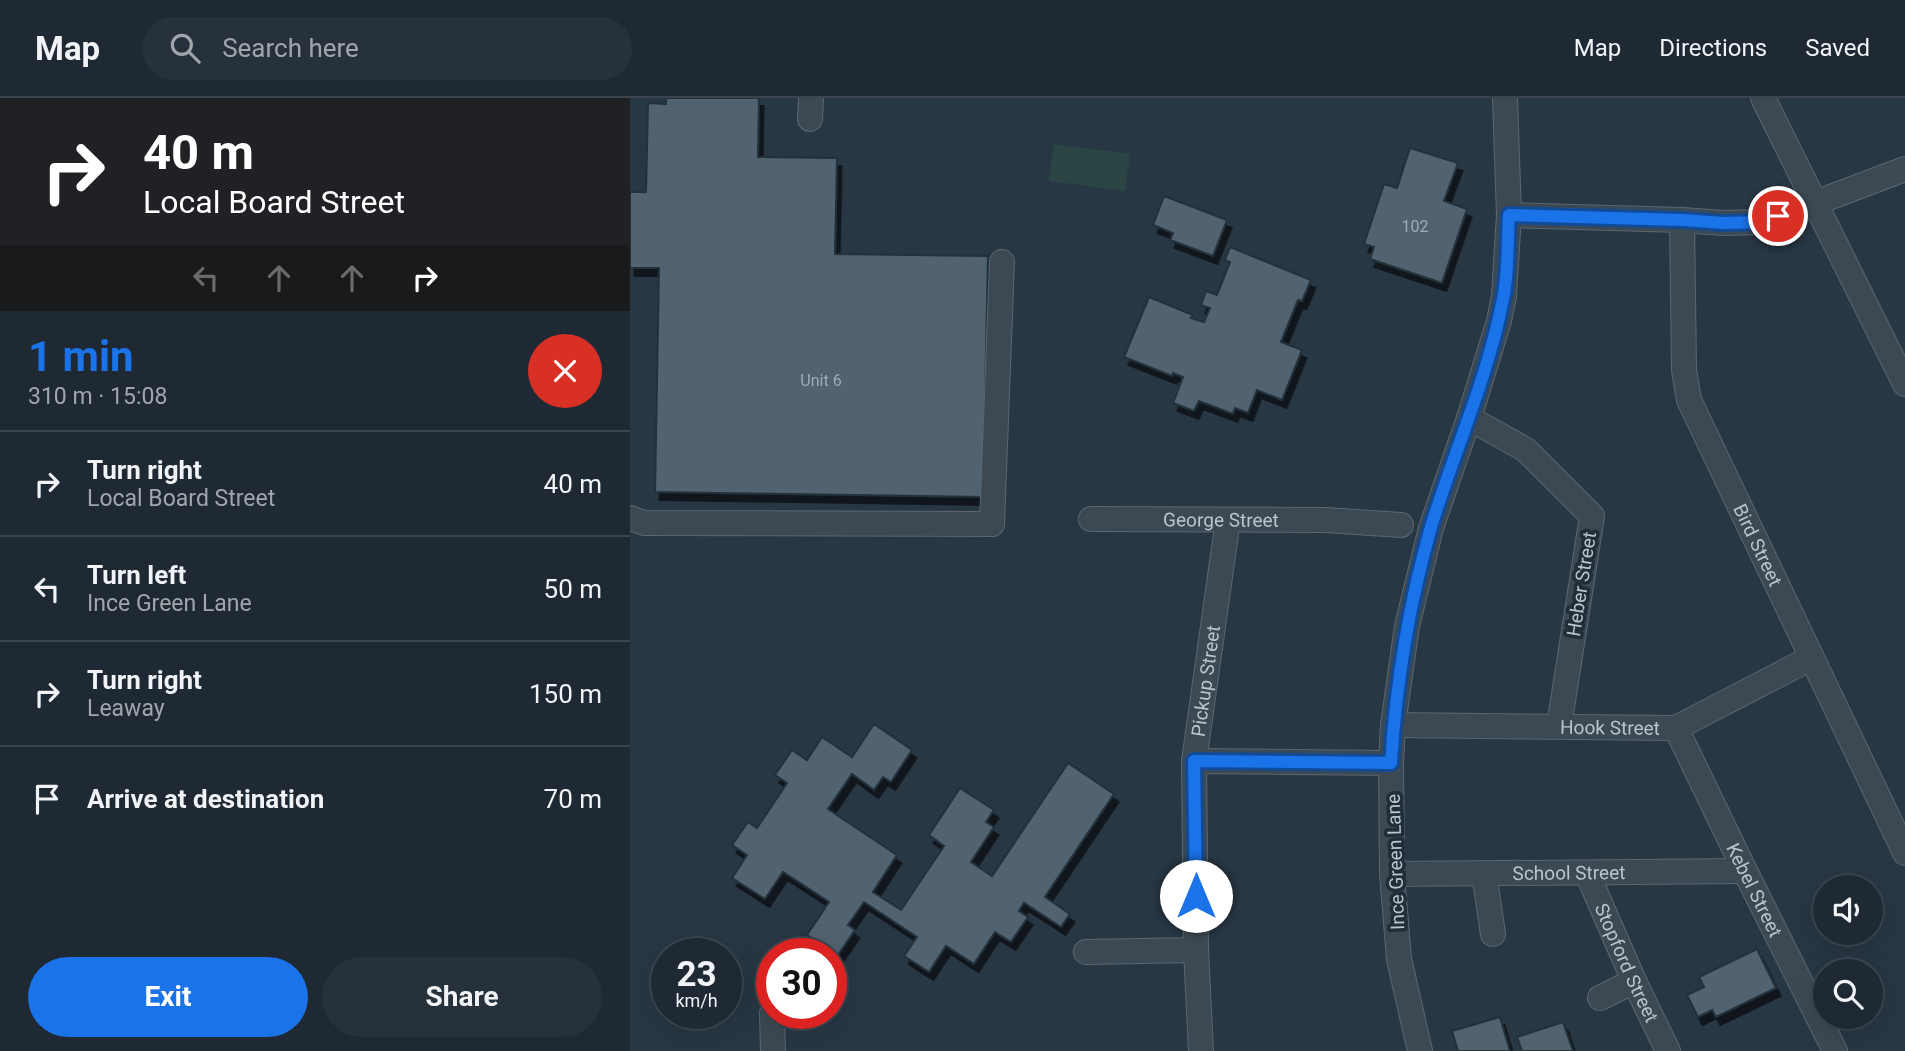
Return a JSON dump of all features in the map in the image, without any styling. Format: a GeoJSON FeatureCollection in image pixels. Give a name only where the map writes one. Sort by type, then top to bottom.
{"type":"FeatureCollection","features":[{"type":"Feature","properties":{"kind":"street","name":"Ince Green Lane"},"geometry":{"type":"LineString","coordinates":[[1420,1051],[1399,959],[1392,874],[1391,763],[1394,725],[1407,626],[1431,528],[1469,418],[1504,296],[1509,215],[1505,98]]}},
{"type":"Feature","properties":{"kind":"street"},"geometry":{"type":"LineString","coordinates":[[1763,98],[1905,384]]}},
{"type":"Feature","properties":{"kind":"street"},"geometry":{"type":"LineString","coordinates":[[1509,215],[1759,222],[1905,169]]}},
{"type":"Feature","properties":{"kind":"street","name":"Bird Street"},"geometry":{"type":"LineString","coordinates":[[1682,220],[1684,370],[1689,400],[1905,853]]}},
{"type":"Feature","properties":{"kind":"street"},"geometry":{"type":"LineString","coordinates":[[630,519],[644,523],[992,524],[1002,262]]}},
{"type":"Feature","properties":{"kind":"street","name":"Heber Street"},"geometry":{"type":"LineString","coordinates":[[1469,418],[1526,450],[1592,516],[1559,726]]}},
{"type":"Feature","properties":{"kind":"street","name":"George Street"},"geometry":{"type":"LineString","coordinates":[[1091,519],[1326,520],[1350,532],[1401,525]]}},
{"type":"Feature","properties":{"kind":"street","name":"Pickup Street"},"geometry":{"type":"LineString","coordinates":[[1202,1051],[1196,950],[1194,761],[1228,520]]}},
{"type":"Feature","properties":{"kind":"street","name":"Hook Street"},"geometry":{"type":"LineString","coordinates":[[1394,725],[1676,728],[1811,658]]}},
{"type":"Feature","properties":{"kind":"street","name":"Kebel Street"},"geometry":{"type":"LineString","coordinates":[[1676,728],[1835,1051]]}},
{"type":"Feature","properties":{"kind":"street"},"geometry":{"type":"LineString","coordinates":[[1194,761],[1391,763]]}},
{"type":"Feature","properties":{"kind":"street","name":"School Street"},"geometry":{"type":"LineString","coordinates":[[1392,874],[1745,871]]}},
{"type":"Feature","properties":{"kind":"street"},"geometry":{"type":"LineString","coordinates":[[1483,873],[1493,934]]}},
{"type":"Feature","properties":{"kind":"street","name":"Stopford Street"},"geometry":{"type":"LineString","coordinates":[[1587,873],[1668,1051]]}},
{"type":"Feature","properties":{"kind":"street"},"geometry":{"type":"LineString","coordinates":[[1086,952],[1196,950]]}},
{"type":"Feature","properties":{"kind":"street"},"geometry":{"type":"LineString","coordinates":[[1600,999],[1634,981]]}},
{"type":"Feature","properties":{"kind":"street"},"geometry":{"type":"LineString","coordinates":[[772,1029],[773,1051]]}},
{"type":"Feature","properties":{"kind":"green space"},"geometry":{"type":"Polygon","coordinates":[[[1054,144],[1130,154],[1125,191],[1049,181],[1054,144]]]}},
{"type":"Feature","properties":{"kind":"building"},"geometry":{"type":"Polygon","coordinates":[[[666,98],[759,98],[758,157],[837,158],[835,254],[988,256],[983,497],[655,492],[659,268],[630,268],[630,192],[646,192],[648,103],[666,104],[666,98]]]}},
{"type":"Feature","properties":{"kind":"building"},"geometry":{"type":"Polygon","coordinates":[[[1410,148],[1458,163],[1444,201],[1467,209],[1442,283],[1370,259],[1374,247],[1364,244],[1384,184],[1397,188],[1410,148]]]}},
{"type":"Feature","properties":{"kind":"building"},"geometry":{"type":"Polygon","coordinates":[[[1164,196],[1227,220],[1213,256],[1170,240],[1173,233],[1153,225],[1164,196]]]}},
{"type":"Feature","properties":{"kind":"building"},"geometry":{"type":"Polygon","coordinates":[[[1230,247],[1311,280],[1302,301],[1298,300],[1281,342],[1302,350],[1282,400],[1257,390],[1248,413],[1235,408],[1233,414],[1199,401],[1194,411],[1173,403],[1183,377],[1173,373],[1172,376],[1124,357],[1149,297],[1204,322],[1210,308],[1201,305],[1206,291],[1217,295],[1230,262],[1225,260],[1230,247]]]}},
{"type":"Feature","properties":{"kind":"building"},"geometry":{"type":"Polygon","coordinates":[[[874,724],[912,750],[891,782],[883,777],[874,790],[852,774],[828,809],[897,855],[873,892],[901,910],[944,846],[929,835],[960,788],[994,810],[986,822],[994,827],[971,862],[992,876],[1068,763],[1114,794],[1045,897],[1070,914],[1061,927],[1024,903],[1019,911],[1028,917],[1011,942],[995,932],[974,964],[946,946],[929,972],[904,956],[917,937],[864,902],[848,925],[855,930],[847,942],[847,938],[812,938],[807,935],[829,902],[783,872],[765,899],[732,878],[747,855],[732,845],[748,822],[757,828],[787,783],[775,775],[792,750],[807,760],[822,737],[852,757],[874,724]]]}},
{"type":"Feature","properties":{"kind":"building"},"geometry":{"type":"Polygon","coordinates":[[[1757,949],[1776,988],[1716,1017],[1712,1010],[1698,1017],[1687,995],[1704,987],[1699,977],[1757,949]]]}},
{"type":"Feature","properties":{"kind":"building"},"geometry":{"type":"Polygon","coordinates":[[[1500,1017],[1510,1051],[1458,1051],[1452,1031],[1500,1017]]]}},
{"type":"Feature","properties":{"kind":"building"},"geometry":{"type":"Polygon","coordinates":[[[1563,1022],[1573,1051],[1522,1051],[1517,1037],[1563,1022]]]}},
{"type":"Feature","properties":{"kind":"route"},"geometry":{"type":"LineString","coordinates":[[1196,896],[1194,761],[1391,763],[1407,626],[1431,528],[1499,321],[1504,296],[1509,215],[1724,223],[1759,222],[1778,216]]}}]}
